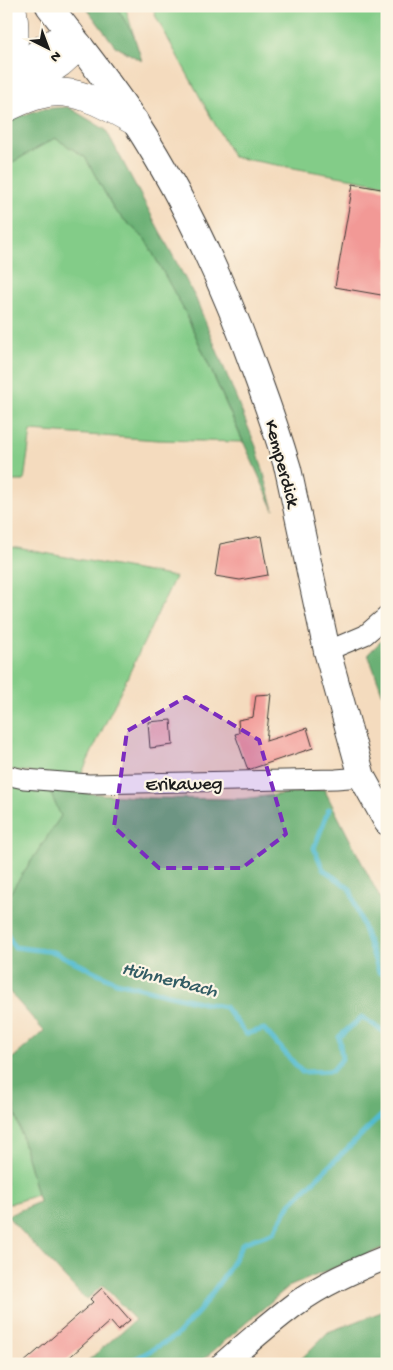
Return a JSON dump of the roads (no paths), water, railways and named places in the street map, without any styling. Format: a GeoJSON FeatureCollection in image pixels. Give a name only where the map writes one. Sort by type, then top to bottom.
{"type":"FeatureCollection","features":[{"type":"Feature","properties":{"kind":"highway"},"geometry":{"type":"LineString","coordinates":[[6,70],[14,50],[15,28],[12,6]]}},
{"type":"Feature","properties":{"kind":"highway"},"geometry":{"type":"LineString","coordinates":[[6,80],[46,47],[74,40]]}},
{"type":"Feature","properties":{"kind":"highway"},"geometry":{"type":"LineString","coordinates":[[6,100],[60,63],[74,40]]}},
{"type":"Feature","properties":{"kind":"highway"},"geometry":{"type":"LineString","coordinates":[[6,108],[40,94],[58,92],[79,95],[103,104],[134,121]]}},
{"type":"Feature","properties":{"kind":"main road","name":"Kemperdick"},"geometry":{"type":"LineString","coordinates":[[49,6],[134,121],[159,161],[181,200],[219,279],[246,346],[280,440],[288,469],[327,651],[362,777],[387,822]]}},
{"type":"Feature","properties":{"kind":"street"},"geometry":{"type":"LineString","coordinates":[[327,651],[365,635],[387,616]]}},
{"type":"Feature","properties":{"kind":"street","name":"Erikaweg"},"geometry":{"type":"LineString","coordinates":[[6,775],[24,779],[89,784],[362,777]]}},
{"type":"Feature","properties":{"kind":"street"},"geometry":{"type":"LineString","coordinates":[[223,1364],[295,1304],[357,1269],[387,1257]]}},
{"type":"Feature","properties":{"kind":"waterway"},"geometry":{"type":"LineString","coordinates":[[329,809],[314,848],[323,869],[350,889],[379,972],[387,976]]}},
{"type":"Feature","properties":{"kind":"waterway","name":"Hühnerbach"},"geometry":{"type":"LineString","coordinates":[[6,931],[14,947],[54,952],[116,982],[225,1007],[246,1034],[264,1029],[302,1072],[332,1071],[342,1059],[339,1037],[362,1017],[387,1036]]}},
{"type":"Feature","properties":{"kind":"waterway"},"geometry":{"type":"LineString","coordinates":[[127,1364],[176,1336],[200,1310],[228,1270],[243,1243],[274,1232],[290,1204],[387,1110]]}}]}
